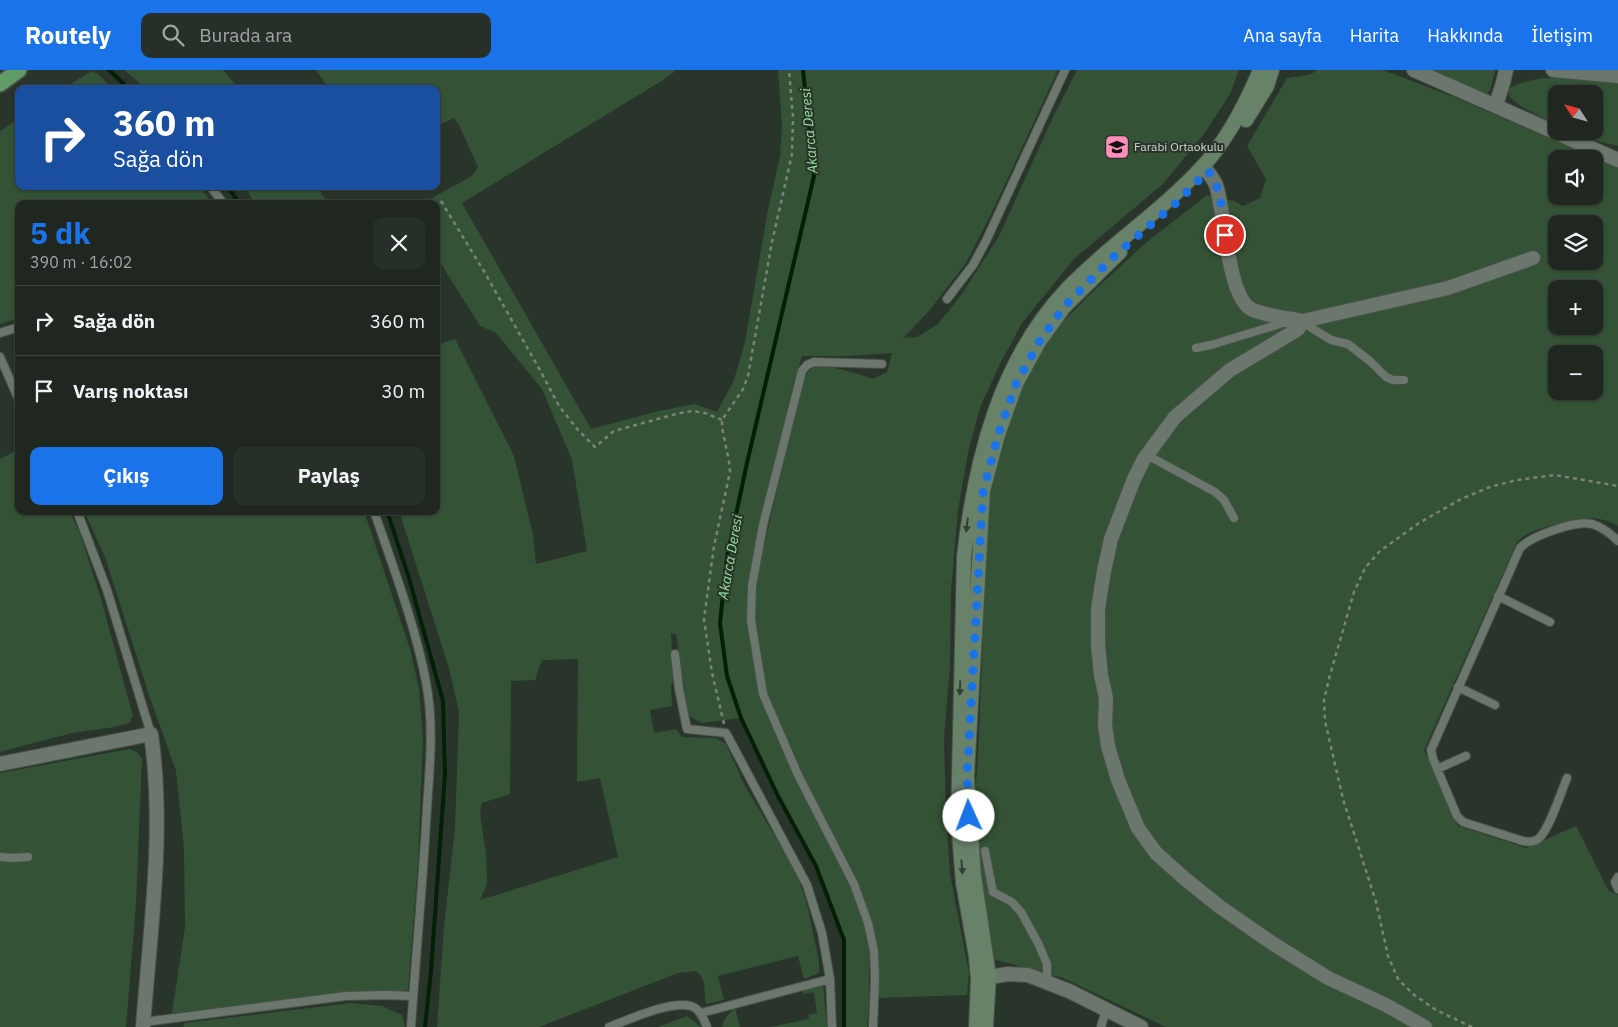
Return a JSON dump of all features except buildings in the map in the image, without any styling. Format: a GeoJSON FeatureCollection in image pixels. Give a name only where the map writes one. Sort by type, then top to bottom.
{"type":"FeatureCollection","features":[{"type":"Feature","properties":{"kind":"highway"},"geometry":{"type":"LineString","coordinates":[[0,84],[19,70]]}},
{"type":"Feature","properties":{"kind":"main road"},"geometry":{"type":"LineString","coordinates":[[1206,169],[1246,103],[1260,70]]}},
{"type":"Feature","properties":{"kind":"main road"},"geometry":{"type":"LineString","coordinates":[[986,1027],[983,978],[976,957],[963,883],[958,822],[958,785],[964,556],[969,515],[992,418],[1018,356],[1050,309],[1093,263],[1164,203],[1216,163],[1241,128],[1267,86],[1272,70]]}},
{"type":"Feature","properties":{"kind":"main road"},"geometry":{"type":"LineString","coordinates":[[976,1027],[983,978]]}},
{"type":"Feature","properties":{"kind":"street"},"geometry":{"type":"LineString","coordinates":[[1414,70],[1618,160]]}},
{"type":"Feature","properties":{"kind":"street"},"geometry":{"type":"LineString","coordinates":[[1496,105],[1506,70]]}},
{"type":"Feature","properties":{"kind":"street"},"geometry":{"type":"LineString","coordinates":[[1553,70],[1618,76]]}},
{"type":"Feature","properties":{"kind":"street"},"geometry":{"type":"LineString","coordinates":[[1206,169],[1216,185],[1235,280],[1242,301],[1250,308],[1304,322],[1448,288],[1533,258]]}},
{"type":"Feature","properties":{"kind":"street"},"geometry":{"type":"LineString","coordinates":[[1304,322],[1298,329],[1230,370],[1175,417],[1147,455],[1134,479],[1111,539],[1098,609],[1098,645],[1101,675],[1106,698],[1108,746],[1118,780],[1138,828],[1156,853],[1184,878],[1235,918],[1328,978],[1386,1005],[1425,1027]]}},
{"type":"Feature","properties":{"kind":"street"},"geometry":{"type":"LineString","coordinates":[[0,764],[151,734],[156,765],[157,842],[153,922],[144,1024]]}},
{"type":"Feature","properties":{"kind":"street"},"geometry":{"type":"LineString","coordinates":[[983,978],[1008,974],[1028,975],[1047,981],[1141,1027]]}},
{"type":"Feature","properties":{"kind":"lane"},"geometry":{"type":"LineString","coordinates":[[947,299],[973,265],[986,241],[1065,70]]}},
{"type":"Feature","properties":{"kind":"lane"},"geometry":{"type":"LineString","coordinates":[[213,190],[221,200]]}},
{"type":"Feature","properties":{"kind":"lane"},"geometry":{"type":"LineString","coordinates":[[1196,348],[1283,323],[1304,322],[1313,330],[1331,340],[1348,344],[1386,377],[1393,380],[1404,380]]}},
{"type":"Feature","properties":{"kind":"lane"},"geometry":{"type":"LineString","coordinates":[[0,333],[15,327]]}},
{"type":"Feature","properties":{"kind":"lane"},"geometry":{"type":"LineString","coordinates":[[0,357],[15,391]]}},
{"type":"Feature","properties":{"kind":"lane"},"geometry":{"type":"LineString","coordinates":[[874,1027],[874,951],[868,922],[854,884],[798,775],[763,694],[751,620],[752,586],[763,525],[802,371],[807,365],[814,362],[882,364]]}},
{"type":"Feature","properties":{"kind":"lane"},"geometry":{"type":"LineString","coordinates":[[1147,455],[1215,492],[1224,500],[1234,518]]}},
{"type":"Feature","properties":{"kind":"lane"},"geometry":{"type":"LineString","coordinates":[[79,515],[107,590],[151,734]]}},
{"type":"Feature","properties":{"kind":"lane"},"geometry":{"type":"LineString","coordinates":[[375,515],[404,597],[426,682],[430,714],[430,758],[425,852],[411,1027]]}},
{"type":"Feature","properties":{"kind":"lane"},"geometry":{"type":"LineString","coordinates":[[1566,778],[1546,830],[1538,839],[1523,842],[1463,822],[1457,816],[1431,750],[1520,548],[1533,538],[1578,524],[1591,524],[1610,534],[1618,541]]}},
{"type":"Feature","properties":{"kind":"lane"},"geometry":{"type":"LineString","coordinates":[[1498,596],[1550,622]]}},
{"type":"Feature","properties":{"kind":"lane"},"geometry":{"type":"LineString","coordinates":[[675,654],[679,689],[687,729],[726,733],[807,885],[822,933],[830,979],[832,1027]]}},
{"type":"Feature","properties":{"kind":"lane"},"geometry":{"type":"LineString","coordinates":[[1458,687],[1495,705]]}},
{"type":"Feature","properties":{"kind":"lane"},"geometry":{"type":"LineString","coordinates":[[1437,769],[1466,756]]}},
{"type":"Feature","properties":{"kind":"lane"},"geometry":{"type":"LineString","coordinates":[[985,851],[992,892],[1012,902],[1021,912],[1047,964],[1047,981]]}},
{"type":"Feature","properties":{"kind":"lane"},"geometry":{"type":"LineString","coordinates":[[0,857],[28,857]]}},
{"type":"Feature","properties":{"kind":"lane"},"geometry":{"type":"LineString","coordinates":[[1618,877],[1614,882],[1618,889]]}},
{"type":"Feature","properties":{"kind":"lane"},"geometry":{"type":"LineString","coordinates":[[701,1013],[830,979]]}},
{"type":"Feature","properties":{"kind":"lane"},"geometry":{"type":"LineString","coordinates":[[144,1024],[346,996],[413,996]]}},
{"type":"Feature","properties":{"kind":"lane"},"geometry":{"type":"LineString","coordinates":[[608,1027],[665,1006],[691,1006],[701,1013],[707,1027]]}},
{"type":"Feature","properties":{"kind":"lane"},"geometry":{"type":"LineString","coordinates":[[1101,1027],[1106,1010]]}},
{"type":"Feature","properties":{"kind":"path"},"geometry":{"type":"LineString","coordinates":[[726,733],[712,673],[704,619],[714,546],[730,472],[722,420],[743,390],[748,376],[772,242],[792,154],[793,117],[789,70]]}},
{"type":"Feature","properties":{"kind":"path"},"geometry":{"type":"LineString","coordinates":[[441,201],[542,372],[559,406],[578,430],[595,447],[614,431],[676,414],[692,411],[705,413],[722,420]]}},
{"type":"Feature","properties":{"kind":"path"},"geometry":{"type":"LineString","coordinates":[[1472,1027],[1436,1010],[1413,994],[1398,979],[1388,956],[1376,902],[1343,799],[1325,721],[1324,700],[1330,675],[1354,592],[1365,568],[1380,551],[1419,523],[1461,499],[1490,487],[1517,480],[1555,475],[1618,486]]}},
{"type":"Feature","properties":{"kind":"green space"},"geometry":{"type":"Polygon","coordinates":[[[124,70],[223,70],[236,85],[142,85],[124,70]]]}},
{"type":"Feature","properties":{"kind":"green space"},"geometry":{"type":"Polygon","coordinates":[[[316,70],[676,70],[663,80],[462,203],[591,429],[659,411],[695,404],[717,412],[734,380],[745,342],[767,215],[780,156],[782,125],[778,70],[1058,70],[993,210],[966,263],[929,311],[903,338],[917,337],[938,324],[959,298],[998,238],[1053,117],[1077,70],[1239,70],[1230,94],[1204,134],[1163,184],[1075,258],[1022,323],[981,405],[969,448],[958,510],[951,591],[950,665],[944,739],[950,874],[969,972],[967,995],[878,998],[879,955],[872,922],[853,871],[802,776],[780,730],[766,692],[754,620],[755,584],[803,380],[810,370],[819,367],[843,370],[873,379],[887,372],[892,353],[849,356],[802,356],[792,389],[748,583],[747,620],[760,695],[796,779],[848,880],[862,916],[869,951],[867,1027],[844,1027],[844,940],[816,866],[778,796],[741,718],[702,723],[688,714],[676,634],[671,634],[674,680],[671,686],[672,706],[650,710],[654,733],[676,729],[682,737],[716,738],[726,744],[745,786],[797,873],[808,908],[819,962],[819,973],[804,979],[798,956],[718,976],[724,1000],[706,1004],[704,982],[696,971],[678,973],[539,1027],[437,1027],[444,926],[455,829],[459,712],[449,668],[400,515],[440,515],[440,344],[455,339],[514,456],[533,535],[536,564],[587,551],[572,460],[542,389],[496,333],[480,326],[440,262],[440,200],[428,200],[472,176],[478,167],[454,118],[440,124],[440,85],[326,85],[316,70]],[[578,659],[542,660],[535,680],[511,681],[510,794],[482,803],[480,813],[486,855],[487,884],[480,900],[618,857],[600,778],[577,782],[578,659]]]}},
{"type":"Feature","properties":{"kind":"green space"},"geometry":{"type":"Polygon","coordinates":[[[1318,70],[1383,70],[1454,97],[1548,138],[1548,140],[1553,140],[1576,150],[1548,150],[1548,205],[1603,205],[1603,162],[1618,168],[1618,526],[1594,518],[1578,519],[1529,533],[1517,542],[1424,750],[1458,826],[1526,848],[1576,826],[1608,890],[1618,895],[1618,1027],[1166,1027],[1063,978],[993,959],[976,842],[974,808],[978,758],[985,540],[987,508],[994,476],[1019,394],[1055,330],[1088,296],[1147,242],[1207,195],[1234,201],[1243,206],[1260,198],[1266,179],[1247,146],[1287,78],[1309,75],[1318,70]]]}},
{"type":"Feature","properties":{"kind":"green space"},"geometry":{"type":"Polygon","coordinates":[[[1432,70],[1495,70],[1495,72],[1490,90],[1486,95],[1432,70]]]}},
{"type":"Feature","properties":{"kind":"green space"},"geometry":{"type":"Polygon","coordinates":[[[91,71],[98,74],[109,85],[69,85],[91,71]]]}},
{"type":"Feature","properties":{"kind":"green space"},"geometry":{"type":"Polygon","coordinates":[[[1568,77],[1618,84],[1618,146],[1593,140],[1603,140],[1603,85],[1548,85],[1548,121],[1519,105],[1509,96],[1509,89],[1537,79],[1568,77]]]}},
{"type":"Feature","properties":{"kind":"green space"},"geometry":{"type":"Polygon","coordinates":[[[15,122],[15,190],[202,190],[210,200],[15,200],[15,319],[0,324],[0,131],[15,122]]]}},
{"type":"Feature","properties":{"kind":"green space"},"geometry":{"type":"Polygon","coordinates":[[[247,190],[319,190],[326,200],[253,200],[247,190]]]}},
{"type":"Feature","properties":{"kind":"green space"},"geometry":{"type":"Polygon","coordinates":[[[15,451],[15,515],[71,515],[80,533],[101,599],[133,716],[129,723],[72,733],[0,752],[0,459],[15,451]]]}},
{"type":"Feature","properties":{"kind":"green space"},"geometry":{"type":"Polygon","coordinates":[[[86,515],[365,515],[410,649],[419,689],[423,739],[418,863],[408,990],[172,1013],[185,927],[184,849],[176,771],[149,695],[105,557],[86,515]]]}},
{"type":"Feature","properties":{"kind":"green space"},"geometry":{"type":"Polygon","coordinates":[[[129,749],[137,752],[142,758],[136,904],[126,1027],[0,1027],[0,773],[129,749]]]}},
{"type":"Feature","properties":{"kind":"green space"},"geometry":{"type":"Polygon","coordinates":[[[823,984],[827,1027],[770,1027],[809,1019],[808,1015],[817,1013],[814,992],[803,994],[803,991],[823,984]]]}},
{"type":"Feature","properties":{"kind":"green space"},"geometry":{"type":"Polygon","coordinates":[[[351,1003],[382,1006],[402,1015],[405,1027],[183,1027],[185,1023],[351,1003]]]}},
{"type":"Feature","properties":{"kind":"green space"},"geometry":{"type":"Polygon","coordinates":[[[735,1007],[740,1027],[722,1027],[724,1020],[735,1007]]]}},
{"type":"Feature","properties":{"kind":"green space"},"geometry":{"type":"Polygon","coordinates":[[[687,1016],[701,1027],[658,1027],[687,1016]]]}},
{"type":"Feature","properties":{"kind":"waterway"},"geometry":{"type":"LineString","coordinates":[[109,70],[125,85]]}},
{"type":"Feature","properties":{"kind":"waterway","name":"Akarca Deresi"},"geometry":{"type":"LineString","coordinates":[[803,70],[814,176],[727,557],[720,623],[727,676],[741,718],[778,796],[816,866],[844,940],[844,1027]]}},
{"type":"Feature","properties":{"kind":"waterway"},"geometry":{"type":"LineString","coordinates":[[230,190],[237,200]]}},
{"type":"Feature","properties":{"kind":"waterway"},"geometry":{"type":"LineString","coordinates":[[388,515],[409,578],[443,701],[445,774],[431,971],[425,1027]]}},
{"type":"Feature","properties":{"kind":"place","name":"Farabi Ortaokulu"},"geometry":{"type":"Point","coordinates":[1117,147]}},
{"type":"Feature","properties":{"kind":"route"},"geometry":{"type":"LineString","coordinates":[[969,816],[967,776],[983,492],[998,435],[1016,384],[1039,342],[1064,307],[1112,258],[1176,203],[1208,171],[1216,185],[1225,235]]}}]}
